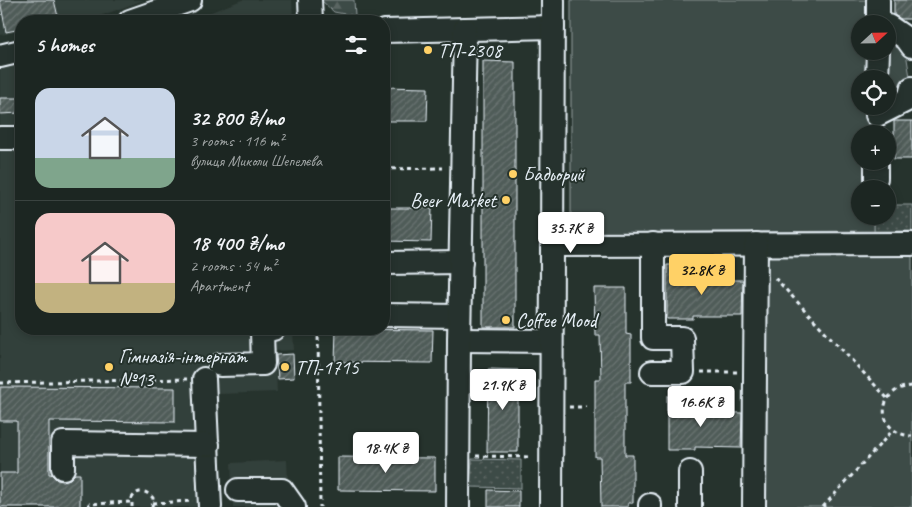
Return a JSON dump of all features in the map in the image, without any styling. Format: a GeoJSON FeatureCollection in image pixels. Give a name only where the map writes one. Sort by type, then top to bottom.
{"type":"FeatureCollection","features":[{"type":"Feature","properties":{"kind":"street"},"geometry":{"type":"LineString","coordinates":[[147,15],[190,0]]}},
{"type":"Feature","properties":{"kind":"street"},"geometry":{"type":"LineString","coordinates":[[310,0],[311,15]]}},
{"type":"Feature","properties":{"kind":"street"},"geometry":{"type":"LineString","coordinates":[[551,507],[553,0]]}},
{"type":"Feature","properties":{"kind":"street"},"geometry":{"type":"LineString","coordinates":[[390,31],[553,27]]}},
{"type":"Feature","properties":{"kind":"street"},"geometry":{"type":"LineString","coordinates":[[458,507],[465,29]]}},
{"type":"Feature","properties":{"kind":"street"},"geometry":{"type":"LineString","coordinates":[[896,31],[912,46]]}},
{"type":"Feature","properties":{"kind":"street"},"geometry":{"type":"LineString","coordinates":[[0,56],[15,52]]}},
{"type":"Feature","properties":{"kind":"street"},"geometry":{"type":"LineString","coordinates":[[877,118],[909,99],[912,88]]}},
{"type":"Feature","properties":{"kind":"street"},"geometry":{"type":"LineString","coordinates":[[0,138],[15,138]]}},
{"type":"Feature","properties":{"kind":"street"},"geometry":{"type":"LineString","coordinates":[[552,245],[653,244],[756,251],[912,244]]}},
{"type":"Feature","properties":{"kind":"street"},"geometry":{"type":"LineString","coordinates":[[652,372],[683,372],[682,338],[653,338],[653,244]]}},
{"type":"Feature","properties":{"kind":"street"},"geometry":{"type":"LineString","coordinates":[[754,507],[756,251]]}},
{"type":"Feature","properties":{"kind":"street"},"geometry":{"type":"LineString","coordinates":[[390,263],[461,262]]}},
{"type":"Feature","properties":{"kind":"street"},"geometry":{"type":"LineString","coordinates":[[390,315],[460,316]]}},
{"type":"Feature","properties":{"kind":"street"},"geometry":{"type":"LineString","coordinates":[[210,504],[208,445],[212,372],[263,364],[262,335]]}},
{"type":"Feature","properties":{"kind":"street"},"geometry":{"type":"LineString","coordinates":[[459,340],[552,341]]}},
{"type":"Feature","properties":{"kind":"street"},"geometry":{"type":"LineString","coordinates":[[63,468],[62,443],[208,445]]}},
{"type":"Feature","properties":{"kind":"street"},"geometry":{"type":"LineString","coordinates":[[690,472],[690,507]]}},
{"type":"Feature","properties":{"kind":"street"},"geometry":{"type":"LineString","coordinates":[[238,490],[282,490],[294,507]]}},
{"type":"Feature","properties":{"kind":"path"},"geometry":{"type":"LineString","coordinates":[[390,169],[462,168]]}},
{"type":"Feature","properties":{"kind":"path"},"geometry":{"type":"LineString","coordinates":[[756,251],[888,399]]}},
{"type":"Feature","properties":{"kind":"path"},"geometry":{"type":"LineString","coordinates":[[318,335],[320,507]]}},
{"type":"Feature","properties":{"kind":"path"},"geometry":{"type":"LineString","coordinates":[[0,383],[212,372]]}},
{"type":"Feature","properties":{"kind":"path"},"geometry":{"type":"LineString","coordinates":[[683,372],[755,372]]}},
{"type":"Feature","properties":{"kind":"path"},"geometry":{"type":"LineString","coordinates":[[912,386],[903,386],[895,390],[885,404],[884,413],[886,420],[893,430],[904,436],[912,436]]}},
{"type":"Feature","properties":{"kind":"path"},"geometry":{"type":"LineString","coordinates":[[566,407],[586,407]]}},
{"type":"Feature","properties":{"kind":"path"},"geometry":{"type":"LineString","coordinates":[[823,507],[893,430]]}},
{"type":"Feature","properties":{"kind":"path"},"geometry":{"type":"LineString","coordinates":[[458,455],[534,457]]}},
{"type":"Feature","properties":{"kind":"path"},"geometry":{"type":"LineString","coordinates":[[132,507],[131,502],[134,494],[142,491],[150,494],[153,505],[210,504]]}},
{"type":"Feature","properties":{"kind":"path"},"geometry":{"type":"LineString","coordinates":[[90,507],[89,504],[131,502]]}},
{"type":"Feature","properties":{"kind":"shaded area"},"geometry":{"type":"Polygon","coordinates":[[[0,0],[144,0],[103,15],[15,15],[15,32],[0,35],[0,0]]]}},
{"type":"Feature","properties":{"kind":"shaded area"},"geometry":{"type":"Polygon","coordinates":[[[242,0],[292,0],[293,15],[203,15],[242,0]]]}},
{"type":"Feature","properties":{"kind":"shaded area","name":"Гімназія-інтернат №13"},"geometry":{"type":"Polygon","coordinates":[[[15,63],[15,335],[293,335],[294,350],[275,351],[277,392],[219,394],[219,507],[0,507],[0,67],[15,63]]]}},
{"type":"Feature","properties":{"kind":"shaded area"},"geometry":{"type":"Polygon","coordinates":[[[287,460],[289,507],[233,507],[231,463],[287,460]]]}},
{"type":"Feature","properties":{"kind":"green space"},"geometry":{"type":"Polygon","coordinates":[[[321,0],[354,0],[355,15],[334,12],[321,0]]]}},
{"type":"Feature","properties":{"kind":"green space"},"geometry":{"type":"Polygon","coordinates":[[[571,0],[874,0],[874,15],[851,15],[851,60],[874,60],[874,70],[851,70],[851,115],[874,115],[874,125],[851,125],[851,170],[874,170],[874,180],[851,180],[851,225],[874,225],[874,231],[571,233],[571,0]]]}},
{"type":"Feature","properties":{"kind":"green space"},"geometry":{"type":"Polygon","coordinates":[[[896,44],[906,53],[910,77],[904,94],[896,98],[896,70],[888,70],[888,60],[896,60],[896,44]]]}},
{"type":"Feature","properties":{"kind":"green space"},"geometry":{"type":"Polygon","coordinates":[[[896,205],[912,205],[912,231],[874,231],[874,225],[896,225],[896,205]]]}},
{"type":"Feature","properties":{"kind":"green space"},"geometry":{"type":"Polygon","coordinates":[[[760,249],[912,250],[912,507],[762,507],[760,249]]]}},
{"type":"Feature","properties":{"kind":"green space"},"geometry":{"type":"Polygon","coordinates":[[[472,459],[521,460],[521,488],[470,487],[472,459]]]}},
{"type":"Feature","properties":{"kind":"building"},"geometry":{"type":"Polygon","coordinates":[[[0,0],[54,0],[58,15],[15,15],[15,30],[6,32],[0,0]]]}},
{"type":"Feature","properties":{"kind":"building"},"geometry":{"type":"Polygon","coordinates":[[[894,0],[912,0],[912,19],[901,19],[894,15],[894,0]]]}},
{"type":"Feature","properties":{"kind":"building"},"geometry":{"type":"Polygon","coordinates":[[[483,61],[515,62],[515,327],[483,327],[483,61]]]}},
{"type":"Feature","properties":{"kind":"building"},"geometry":{"type":"Polygon","coordinates":[[[390,87],[428,88],[427,121],[390,121],[390,87]]]}},
{"type":"Feature","properties":{"kind":"building"},"geometry":{"type":"Polygon","coordinates":[[[0,98],[15,98],[15,113],[0,114],[0,98]]]}},
{"type":"Feature","properties":{"kind":"building"},"geometry":{"type":"Polygon","coordinates":[[[894,121],[912,121],[912,159],[896,159],[896,125],[894,125],[894,121]]]}},
{"type":"Feature","properties":{"kind":"building"},"geometry":{"type":"Polygon","coordinates":[[[390,208],[432,208],[431,242],[390,241],[390,208]]]}},
{"type":"Feature","properties":{"kind":"building"},"geometry":{"type":"Polygon","coordinates":[[[667,265],[683,265],[683,280],[743,280],[742,316],[693,316],[693,319],[667,319],[667,265]]]}},
{"type":"Feature","properties":{"kind":"building"},"geometry":{"type":"Polygon","coordinates":[[[594,288],[626,288],[626,334],[631,335],[631,382],[625,382],[625,455],[633,455],[633,503],[628,503],[628,507],[601,507],[600,457],[595,457],[595,379],[601,379],[600,335],[595,335],[594,288]]]}},
{"type":"Feature","properties":{"kind":"building"},"geometry":{"type":"Polygon","coordinates":[[[390,330],[433,330],[432,363],[335,362],[336,335],[390,335],[390,330]]]}},
{"type":"Feature","properties":{"kind":"building","name":"ТП-1715"},"geometry":{"type":"Polygon","coordinates":[[[293,354],[294,378],[278,379],[276,355],[293,354]]]}},
{"type":"Feature","properties":{"kind":"building"},"geometry":{"type":"Polygon","coordinates":[[[488,369],[518,370],[518,452],[487,452],[488,369]]]}},
{"type":"Feature","properties":{"kind":"building"},"geometry":{"type":"Polygon","coordinates":[[[0,387],[175,388],[175,422],[49,421],[49,474],[57,480],[63,481],[70,479],[75,474],[80,474],[80,507],[0,507],[0,473],[17,473],[17,421],[0,421],[0,387]]]}},
{"type":"Feature","properties":{"kind":"building"},"geometry":{"type":"Polygon","coordinates":[[[667,396],[684,397],[684,412],[742,413],[741,448],[695,447],[695,450],[667,450],[667,396]]]}},
{"type":"Feature","properties":{"kind":"building"},"geometry":{"type":"Polygon","coordinates":[[[338,457],[435,458],[435,491],[338,490],[338,457]]]}},
{"type":"Feature","properties":{"kind":"building"},"geometry":{"type":"Polygon","coordinates":[[[488,490],[519,491],[519,507],[488,507],[488,490]]]}},
{"type":"Feature","properties":{"kind":"place","name":"ТП-2308"},"geometry":{"type":"Point","coordinates":[428,50]}},
{"type":"Feature","properties":{"kind":"place","name":"Бадьорий"},"geometry":{"type":"Point","coordinates":[513,174]}},
{"type":"Feature","properties":{"kind":"place","name":"Beer Market"},"geometry":{"type":"Point","coordinates":[506,200]}},
{"type":"Feature","properties":{"kind":"place","name":"Coffee Mood"},"geometry":{"type":"Point","coordinates":[506,320]}},
{"type":"Feature","properties":{"kind":"place","name":"Гімназія-інтернат №13"},"geometry":{"type":"Point","coordinates":[109,367]}},
{"type":"Feature","properties":{"kind":"place","name":"ТП-1715"},"geometry":{"type":"Point","coordinates":[285,367]}}]}
